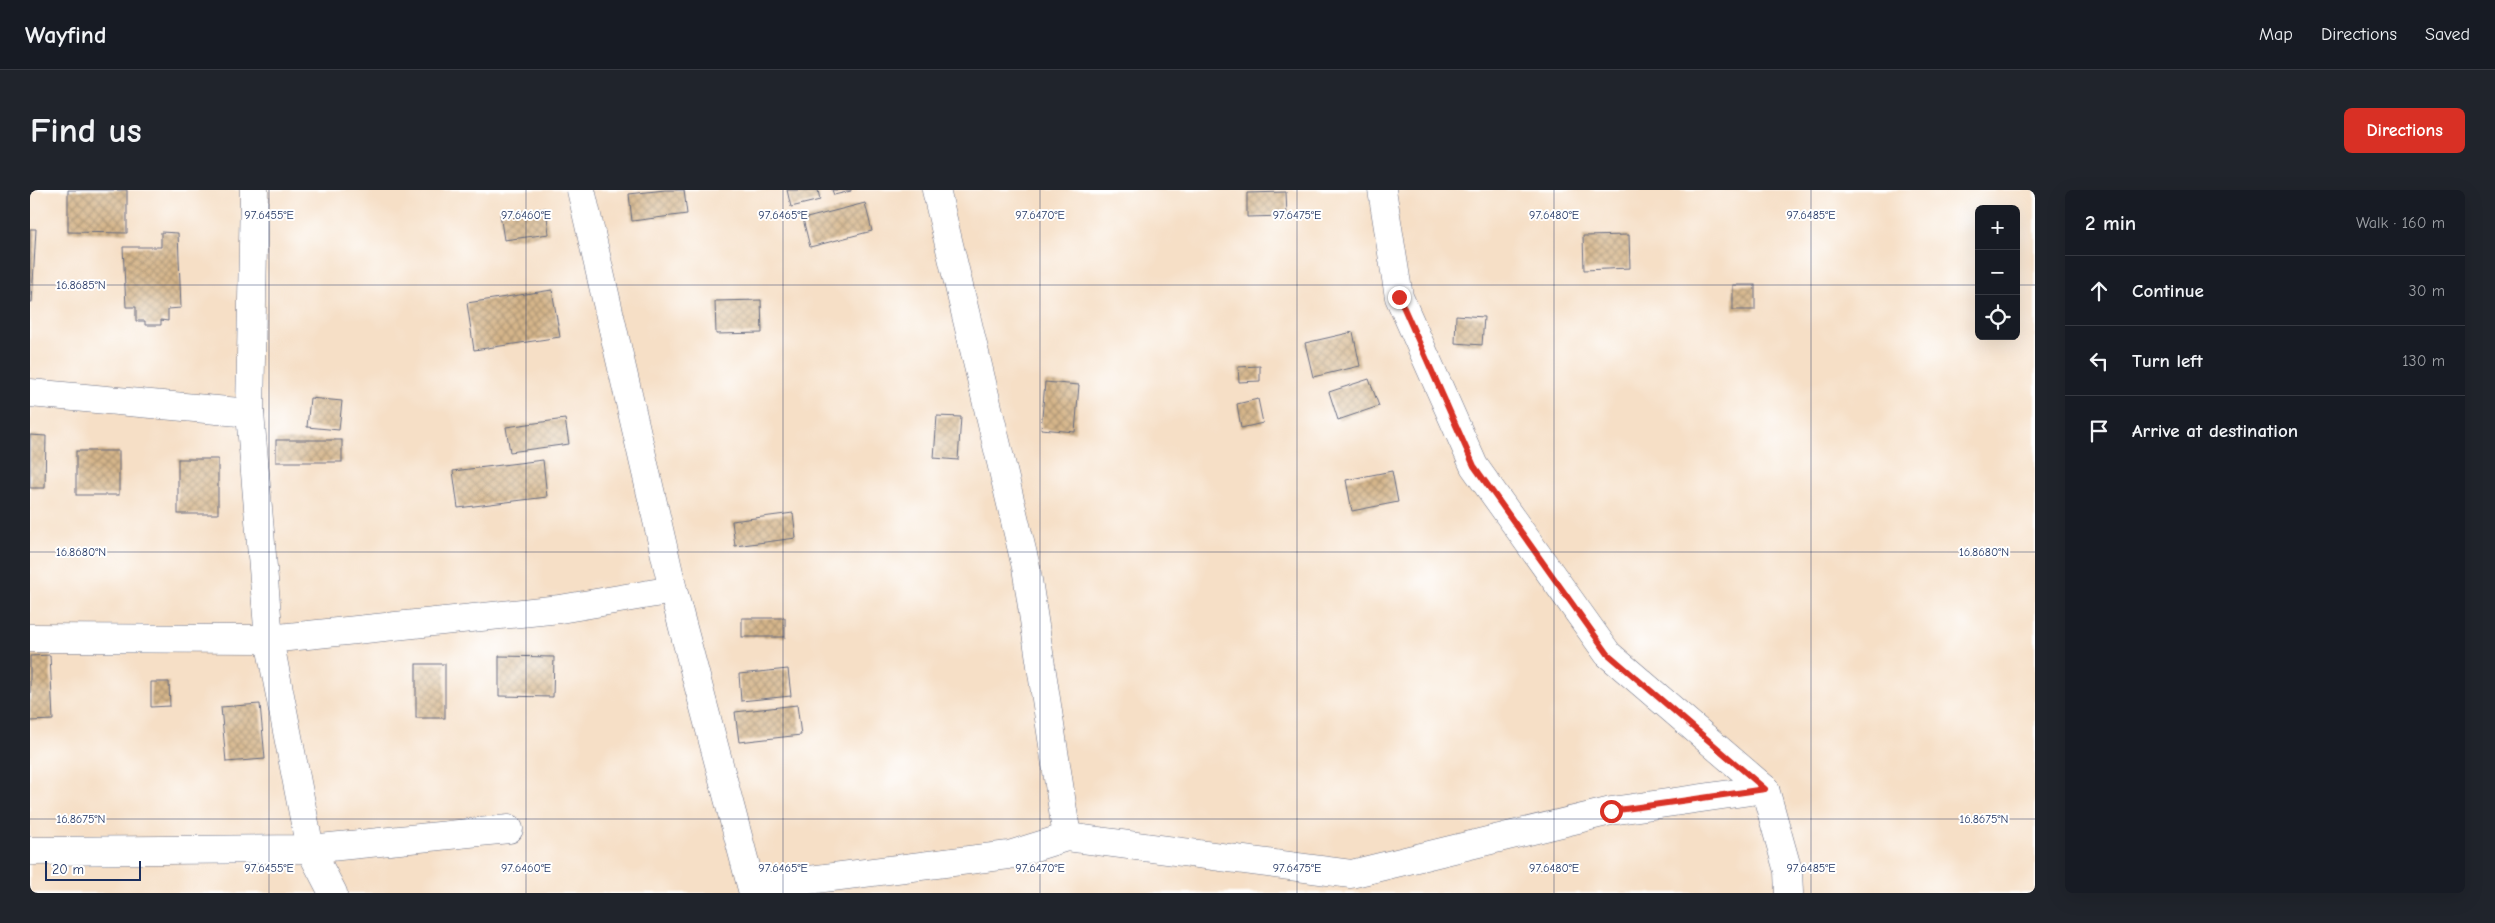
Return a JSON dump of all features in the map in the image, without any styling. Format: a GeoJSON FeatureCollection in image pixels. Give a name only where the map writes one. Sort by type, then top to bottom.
{"type":"FeatureCollection","features":[{"type":"Feature","properties":{"kind":"street"},"geometry":{"type":"LineString","coordinates":[[254,190],[250,413],[269,639],[310,850],[333,893]]}},
{"type":"Feature","properties":{"kind":"street"},"geometry":{"type":"LineString","coordinates":[[582,190],[673,590],[753,890],[1009,855],[1067,837],[1352,874],[1611,811],[1765,789]]}},
{"type":"Feature","properties":{"kind":"street"},"geometry":{"type":"LineString","coordinates":[[936,190],[1026,567],[1067,837]]}},
{"type":"Feature","properties":{"kind":"street"},"geometry":{"type":"LineString","coordinates":[[1382,190],[1399,297],[1474,466],[1608,654],[1765,789],[1788,871],[1788,893]]}},
{"type":"Feature","properties":{"kind":"street"},"geometry":{"type":"LineString","coordinates":[[30,393],[250,413]]}},
{"type":"Feature","properties":{"kind":"street"},"geometry":{"type":"LineString","coordinates":[[30,638],[269,639],[560,609],[673,590]]}},
{"type":"Feature","properties":{"kind":"street"},"geometry":{"type":"LineString","coordinates":[[30,851],[310,850],[509,829]]}},
{"type":"Feature","properties":{"kind":"building"},"geometry":{"type":"Polygon","coordinates":[[[68,190],[127,190],[127,233],[68,232],[68,190]]]}},
{"type":"Feature","properties":{"kind":"building"},"geometry":{"type":"Polygon","coordinates":[[[684,190],[687,214],[632,221],[629,194],[684,190]]]}},
{"type":"Feature","properties":{"kind":"building"},"geometry":{"type":"Polygon","coordinates":[[[787,190],[818,190],[820,200],[791,207],[787,190]]]}},
{"type":"Feature","properties":{"kind":"building"},"geometry":{"type":"Polygon","coordinates":[[[832,190],[851,190],[851,191],[834,195],[832,190]]]}},
{"type":"Feature","properties":{"kind":"building"},"geometry":{"type":"Polygon","coordinates":[[[1286,192],[1287,216],[1247,217],[1247,193],[1286,192]]]}},
{"type":"Feature","properties":{"kind":"building"},"geometry":{"type":"Polygon","coordinates":[[[865,203],[872,231],[810,247],[803,219],[865,203]]]}},
{"type":"Feature","properties":{"kind":"building"},"geometry":{"type":"Polygon","coordinates":[[[546,208],[549,234],[504,240],[500,214],[546,208]]]}},
{"type":"Feature","properties":{"kind":"building"},"geometry":{"type":"Polygon","coordinates":[[[30,229],[36,229],[32,302],[30,302],[30,229]]]}},
{"type":"Feature","properties":{"kind":"building"},"geometry":{"type":"Polygon","coordinates":[[[161,232],[178,233],[181,308],[168,309],[168,321],[161,320],[161,325],[145,325],[145,321],[136,321],[136,307],[126,307],[123,247],[161,247],[161,232]]]}},
{"type":"Feature","properties":{"kind":"building"},"geometry":{"type":"Polygon","coordinates":[[[1629,235],[1630,268],[1584,270],[1583,236],[1629,235]]]}},
{"type":"Feature","properties":{"kind":"building"},"geometry":{"type":"Polygon","coordinates":[[[1733,285],[1755,285],[1755,310],[1733,310],[1733,285]]]}},
{"type":"Feature","properties":{"kind":"building"},"geometry":{"type":"Polygon","coordinates":[[[552,290],[560,337],[474,350],[467,303],[552,290]]]}},
{"type":"Feature","properties":{"kind":"building"},"geometry":{"type":"Polygon","coordinates":[[[761,300],[762,333],[716,334],[715,301],[761,300]]]}},
{"type":"Feature","properties":{"kind":"building"},"geometry":{"type":"Polygon","coordinates":[[[1456,315],[1484,317],[1482,345],[1455,343],[1456,315]]]}},
{"type":"Feature","properties":{"kind":"building"},"geometry":{"type":"Polygon","coordinates":[[[1353,332],[1360,366],[1313,377],[1305,343],[1353,332]]]}},
{"type":"Feature","properties":{"kind":"building"},"geometry":{"type":"Polygon","coordinates":[[[1260,366],[1260,381],[1239,382],[1238,367],[1260,366]]]}},
{"type":"Feature","properties":{"kind":"building"},"geometry":{"type":"Polygon","coordinates":[[[1369,379],[1379,406],[1338,420],[1329,392],[1369,379]]]}},
{"type":"Feature","properties":{"kind":"building"},"geometry":{"type":"Polygon","coordinates":[[[1045,382],[1079,385],[1075,432],[1041,429],[1045,382]]]}},
{"type":"Feature","properties":{"kind":"building"},"geometry":{"type":"Polygon","coordinates":[[[310,398],[342,401],[339,430],[307,427],[310,398]]]}},
{"type":"Feature","properties":{"kind":"building"},"geometry":{"type":"Polygon","coordinates":[[[1258,399],[1263,423],[1241,428],[1237,404],[1258,399]]]}},
{"type":"Feature","properties":{"kind":"building"},"geometry":{"type":"Polygon","coordinates":[[[937,416],[961,417],[958,460],[934,458],[937,416]]]}},
{"type":"Feature","properties":{"kind":"building"},"geometry":{"type":"Polygon","coordinates":[[[565,419],[569,444],[510,452],[506,427],[565,419]]]}},
{"type":"Feature","properties":{"kind":"building"},"geometry":{"type":"Polygon","coordinates":[[[30,435],[46,436],[45,488],[30,488],[30,435]]]}},
{"type":"Feature","properties":{"kind":"building"},"geometry":{"type":"Polygon","coordinates":[[[276,440],[342,440],[342,462],[276,462],[276,440]]]}},
{"type":"Feature","properties":{"kind":"building"},"geometry":{"type":"Polygon","coordinates":[[[76,451],[119,451],[119,495],[76,495],[76,451]]]}},
{"type":"Feature","properties":{"kind":"building"},"geometry":{"type":"Polygon","coordinates":[[[178,459],[218,459],[218,514],[178,514],[178,459]]]}},
{"type":"Feature","properties":{"kind":"building"},"geometry":{"type":"Polygon","coordinates":[[[543,460],[547,497],[458,508],[453,471],[543,460]]]}},
{"type":"Feature","properties":{"kind":"building"},"geometry":{"type":"Polygon","coordinates":[[[1392,471],[1398,502],[1352,511],[1346,480],[1392,471]]]}},
{"type":"Feature","properties":{"kind":"building"},"geometry":{"type":"Polygon","coordinates":[[[793,513],[796,538],[735,546],[732,521],[793,513]]]}},
{"type":"Feature","properties":{"kind":"building"},"geometry":{"type":"Polygon","coordinates":[[[742,618],[785,618],[785,637],[742,637],[742,618]]]}},
{"type":"Feature","properties":{"kind":"building"},"geometry":{"type":"Polygon","coordinates":[[[50,655],[53,720],[30,721],[30,656],[50,655]]]}},
{"type":"Feature","properties":{"kind":"building"},"geometry":{"type":"Polygon","coordinates":[[[499,656],[554,657],[553,697],[499,696],[499,656]]]}},
{"type":"Feature","properties":{"kind":"building"},"geometry":{"type":"Polygon","coordinates":[[[416,664],[445,664],[445,718],[416,718],[416,664]]]}},
{"type":"Feature","properties":{"kind":"building"},"geometry":{"type":"Polygon","coordinates":[[[788,669],[791,696],[741,701],[739,674],[788,669]]]}},
{"type":"Feature","properties":{"kind":"building"},"geometry":{"type":"Polygon","coordinates":[[[151,682],[169,682],[170,706],[151,707],[151,682]]]}},
{"type":"Feature","properties":{"kind":"building"},"geometry":{"type":"Polygon","coordinates":[[[260,704],[265,759],[226,762],[221,707],[260,704]]]}},
{"type":"Feature","properties":{"kind":"building"},"geometry":{"type":"Polygon","coordinates":[[[797,705],[801,735],[739,742],[735,712],[797,705]]]}},
{"type":"Feature","properties":{"kind":"route"},"geometry":{"type":"LineString","coordinates":[[1399,297],[1474,466],[1608,654],[1765,789],[1611,811]]}}]}
